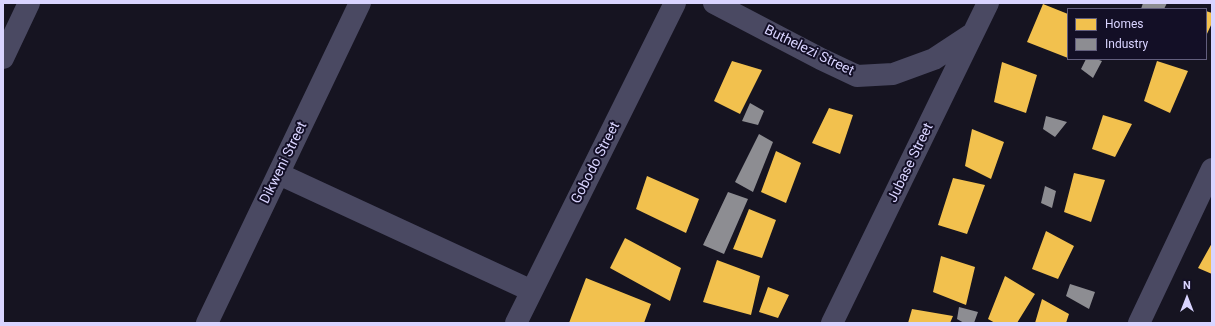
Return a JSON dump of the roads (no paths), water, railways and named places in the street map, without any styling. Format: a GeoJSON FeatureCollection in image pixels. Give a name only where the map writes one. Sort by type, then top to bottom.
{"type":"FeatureCollection","features":[{"type":"Feature","properties":{"kind":"street"},"geometry":{"type":"LineString","coordinates":[[3,58],[29,3]]}},
{"type":"Feature","properties":{"kind":"street","name":"Dikweni Street"},"geometry":{"type":"LineString","coordinates":[[207,323],[360,3]]}},
{"type":"Feature","properties":{"kind":"street","name":"Gobodo Street"},"geometry":{"type":"LineString","coordinates":[[516,323],[676,3]]}},
{"type":"Feature","properties":{"kind":"street","name":"Buthelezi Street"},"geometry":{"type":"LineString","coordinates":[[714,3],[821,59],[857,76],[893,74],[934,59],[972,34]]}},
{"type":"Feature","properties":{"kind":"street","name":"Jubase Street"},"geometry":{"type":"LineString","coordinates":[[832,323],[938,110],[972,34],[988,3]]}},
{"type":"Feature","properties":{"kind":"street"},"geometry":{"type":"LineString","coordinates":[[1139,323],[1212,169]]}},
{"type":"Feature","properties":{"kind":"street"},"geometry":{"type":"LineString","coordinates":[[279,174],[532,291]]}}]}
